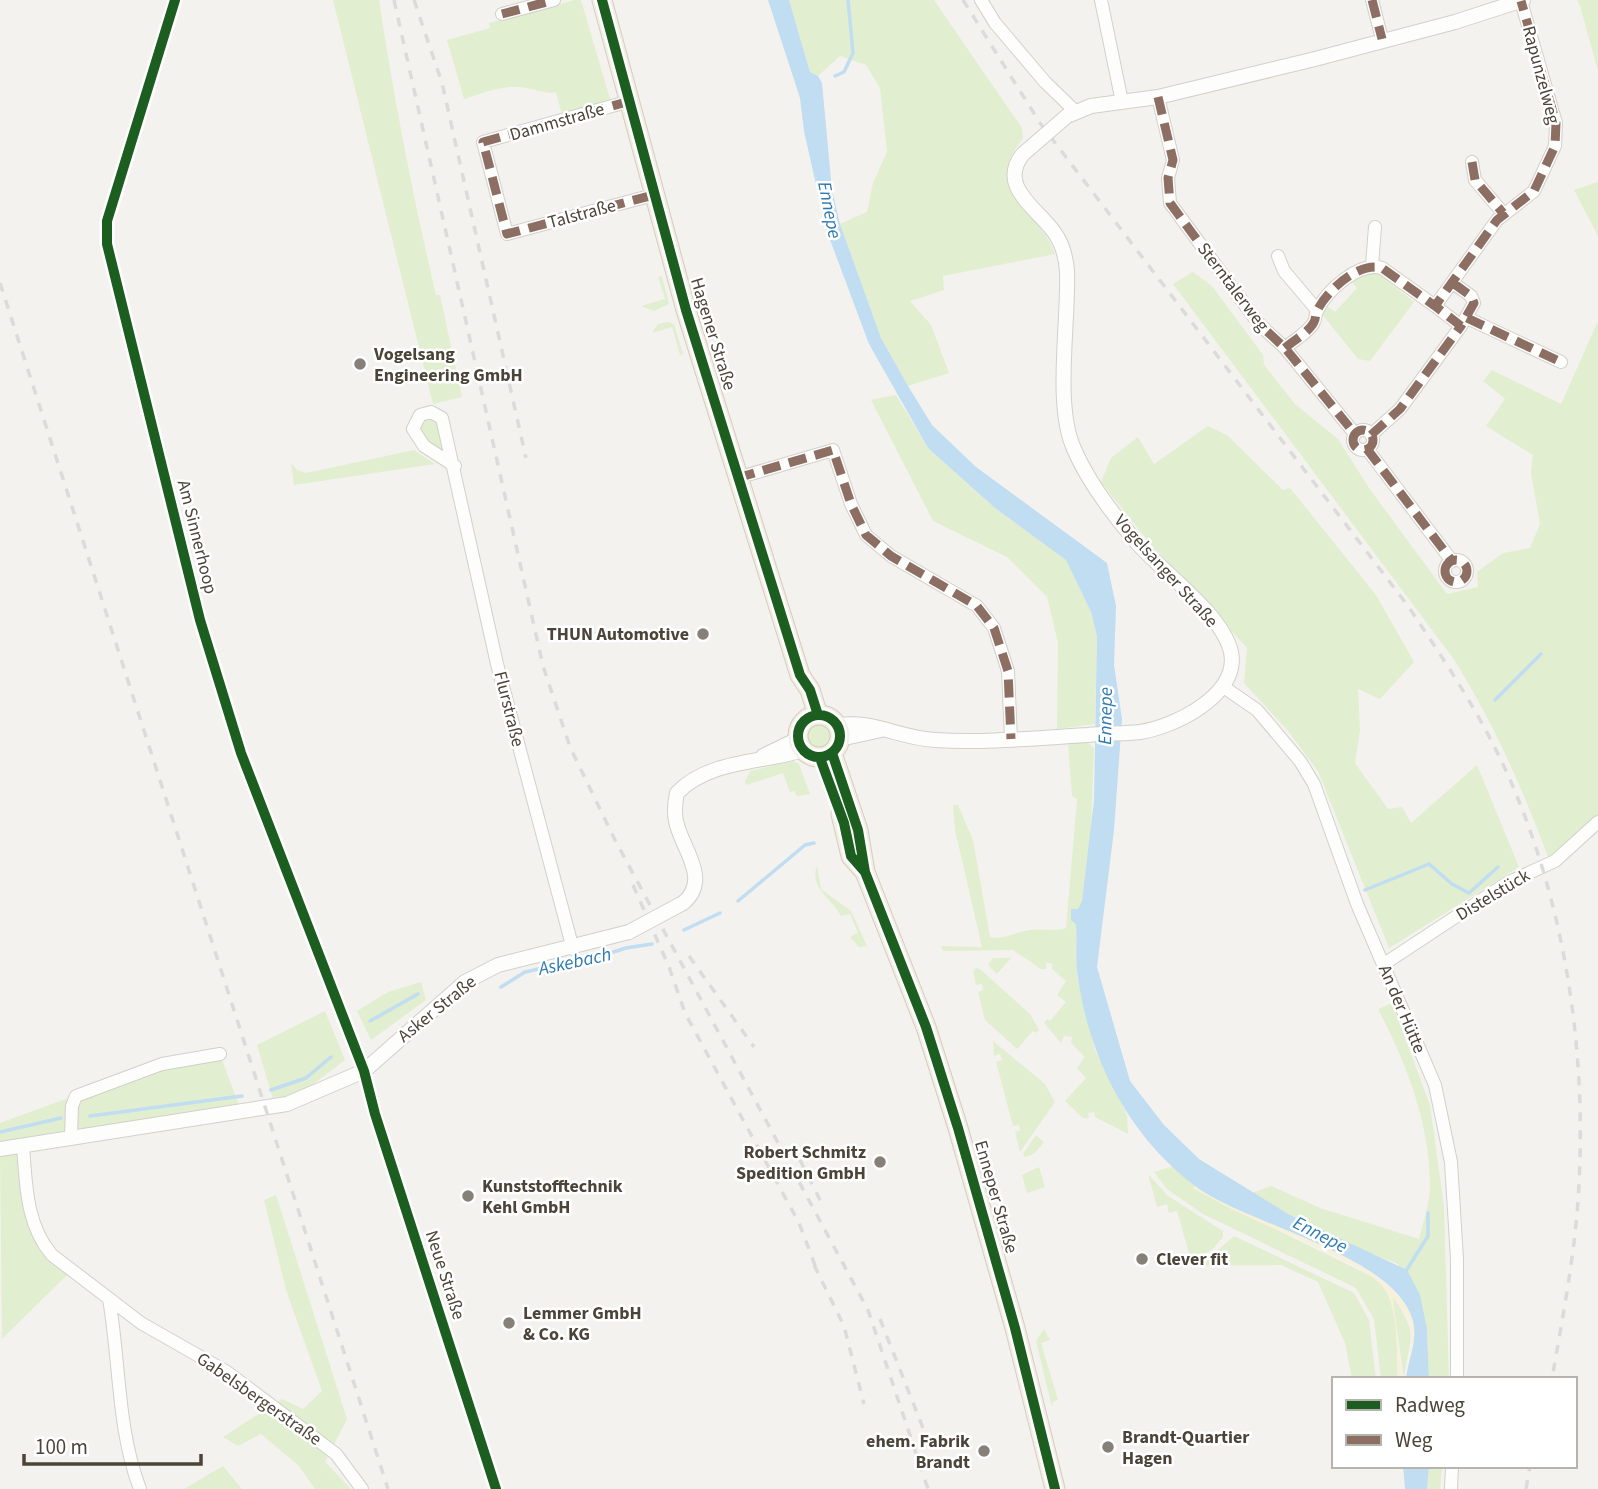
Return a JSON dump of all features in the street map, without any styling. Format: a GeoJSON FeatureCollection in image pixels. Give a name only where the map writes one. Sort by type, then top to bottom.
{"type":"FeatureCollection","features":[{"type":"Feature","properties":{"kind":"main road","name":"Hagener Straße"},"geometry":{"type":"LineString","coordinates":[[602,0],[657,194],[683,300],[705,363],[737,478],[800,675],[799,693],[812,717]]}},
{"type":"Feature","properties":{"kind":"main road"},"geometry":{"type":"LineString","coordinates":[[826,716],[822,744],[799,729],[812,717],[826,716]]}},
{"type":"Feature","properties":{"kind":"main road","name":"Enneper Straße"},"geometry":{"type":"LineString","coordinates":[[822,744],[851,856],[865,872],[930,1039],[958,1128],[1015,1328],[1055,1489]]}},
{"type":"Feature","properties":{"kind":"street","name":"Am Sinnerhoop"},"geometry":{"type":"LineString","coordinates":[[175,0],[107,221],[107,244],[200,621],[241,753],[364,1071]]}},
{"type":"Feature","properties":{"kind":"street"},"geometry":{"type":"LineString","coordinates":[[502,14],[554,0]]}},
{"type":"Feature","properties":{"kind":"street"},"geometry":{"type":"LineString","coordinates":[[981,0],[996,23],[1071,114]]}},
{"type":"Feature","properties":{"kind":"street"},"geometry":{"type":"LineString","coordinates":[[1101,0],[1122,102]]}},
{"type":"Feature","properties":{"kind":"street"},"geometry":{"type":"LineString","coordinates":[[1372,0],[1382,39]]}},
{"type":"Feature","properties":{"kind":"street","name":"Vogelsanger Straße"},"geometry":{"type":"LineString","coordinates":[[1222,686],[1229,674],[1231,661],[1223,635],[1119,521],[1101,497],[1068,436],[1064,412],[1067,264],[1055,232],[1027,204],[1017,188],[1015,166],[1023,153],[1071,114],[1158,97],[1315,59],[1382,39],[1455,22],[1522,1]]}},
{"type":"Feature","properties":{"kind":"street","name":"Rapunzelweg"},"geometry":{"type":"LineString","coordinates":[[1435,306],[1503,213],[1534,191],[1552,158],[1556,133],[1522,1]]}},
{"type":"Feature","properties":{"kind":"street","name":"Sterntalerweg"},"geometry":{"type":"LineString","coordinates":[[1158,97],[1173,160],[1167,194],[1177,214],[1259,324],[1285,348],[1355,434],[1355,446],[1367,449],[1452,561]]}},
{"type":"Feature","properties":{"kind":"street","name":"Dammstraße"},"geometry":{"type":"LineString","coordinates":[[507,234],[483,142],[631,101]]}},
{"type":"Feature","properties":{"kind":"street"},"geometry":{"type":"LineString","coordinates":[[1472,162],[1475,180],[1503,213]]}},
{"type":"Feature","properties":{"kind":"street","name":"Talstraße"},"geometry":{"type":"LineString","coordinates":[[507,234],[657,194]]}},
{"type":"Feature","properties":{"kind":"street"},"geometry":{"type":"LineString","coordinates":[[1373,265],[1375,227]]}},
{"type":"Feature","properties":{"kind":"street"},"geometry":{"type":"LineString","coordinates":[[1278,256],[1284,271],[1317,310]]}},
{"type":"Feature","properties":{"kind":"street"},"geometry":{"type":"LineString","coordinates":[[1285,348],[1313,323],[1317,310],[1350,275],[1373,265],[1382,268],[1435,306],[1464,322],[1561,362]]}},
{"type":"Feature","properties":{"kind":"street"},"geometry":{"type":"LineString","coordinates":[[1371,435],[1400,410],[1464,322],[1474,303],[1471,296],[1453,283]]}},
{"type":"Feature","properties":{"kind":"street"},"geometry":{"type":"LineString","coordinates":[[1355,434],[1364,430],[1371,435],[1372,443],[1367,449]]}},
{"type":"Feature","properties":{"kind":"street"},"geometry":{"type":"LineString","coordinates":[[737,478],[833,450],[851,504],[866,535],[891,556],[977,606],[994,628],[1008,671],[1012,739]]}},
{"type":"Feature","properties":{"kind":"street","name":"Flurstraße"},"geometry":{"type":"LineString","coordinates":[[455,466],[497,664],[573,948]]}},
{"type":"Feature","properties":{"kind":"street"},"geometry":{"type":"LineString","coordinates":[[822,744],[862,723],[934,740],[1129,733],[1182,719],[1212,699],[1222,686]]}},
{"type":"Feature","properties":{"kind":"street","name":"An der Hütte"},"geometry":{"type":"LineString","coordinates":[[1222,686],[1256,710],[1300,761],[1314,784],[1340,860],[1441,1103],[1451,1162],[1457,1259],[1457,1377]]}},
{"type":"Feature","properties":{"kind":"street","name":"Asker Straße"},"geometry":{"type":"LineString","coordinates":[[0,1149],[71,1135],[287,1104],[364,1071],[465,982],[498,965],[629,932],[683,903],[691,897],[695,886],[694,866],[676,822],[677,793],[692,780],[759,759],[822,744]]}},
{"type":"Feature","properties":{"kind":"street","name":"Distelstück"},"geometry":{"type":"LineString","coordinates":[[1384,964],[1507,883],[1555,861],[1598,822]]}},
{"type":"Feature","properties":{"kind":"street"},"geometry":{"type":"LineString","coordinates":[[71,1135],[72,1106],[76,1096],[162,1064],[220,1054]]}},
{"type":"Feature","properties":{"kind":"street","name":"Neue Straße"},"geometry":{"type":"LineString","coordinates":[[364,1071],[375,1114],[496,1489]]}},
{"type":"Feature","properties":{"kind":"street","name":"Gabelsbergerstraße"},"geometry":{"type":"LineString","coordinates":[[23,1146],[27,1195],[41,1242],[52,1255],[109,1299],[254,1392],[336,1454],[362,1489]]}},
{"type":"Feature","properties":{"kind":"street"},"geometry":{"type":"LineString","coordinates":[[109,1299],[124,1422],[132,1469],[140,1489]]}},
{"type":"Feature","properties":{"kind":"street"},"geometry":{"type":"LineString","coordinates":[[1451,1489],[1452,1468]]}},
{"type":"Feature","properties":{"kind":"green space"},"geometry":{"type":"Polygon","coordinates":[[[333,0],[379,0],[420,221],[436,295],[440,295],[462,397],[433,404],[333,0]]]}},
{"type":"Feature","properties":{"kind":"green space"},"geometry":{"type":"Polygon","coordinates":[[[581,0],[610,99],[562,115],[556,92],[511,87],[464,99],[447,40],[490,28],[489,23],[581,0]]]}},
{"type":"Feature","properties":{"kind":"green space"},"geometry":{"type":"Polygon","coordinates":[[[789,0],[934,0],[1022,128],[1023,138],[1012,157],[1008,173],[1010,187],[1047,238],[1055,254],[943,276],[944,290],[910,301],[931,325],[949,373],[908,386],[881,338],[840,224],[867,212],[873,183],[887,152],[880,88],[866,65],[840,56],[818,76],[810,72],[789,0]]]}},
{"type":"Feature","properties":{"kind":"green space"},"geometry":{"type":"Polygon","coordinates":[[[1577,0],[1598,0],[1598,71],[1580,6],[1577,0]]]}},
{"type":"Feature","properties":{"kind":"green space"},"geometry":{"type":"Polygon","coordinates":[[[1598,182],[1598,236],[1574,190],[1598,182]]]}},
{"type":"Feature","properties":{"kind":"green space"},"geometry":{"type":"Polygon","coordinates":[[[1193,272],[1212,286],[1263,355],[1264,365],[1295,404],[1338,439],[1369,488],[1447,594],[1478,587],[1477,572],[1503,553],[1530,548],[1540,524],[1531,473],[1533,455],[1486,426],[1505,399],[1483,381],[1492,370],[1561,404],[1598,321],[1598,817],[1548,857],[1506,755],[1453,658],[1173,284],[1193,272]]]}},
{"type":"Feature","properties":{"kind":"green space"},"geometry":{"type":"Polygon","coordinates":[[[1378,273],[1414,302],[1370,361],[1358,359],[1322,314],[1327,306],[1335,312],[1357,288],[1351,281],[1358,274],[1378,273]]]}},
{"type":"Feature","properties":{"kind":"green space"},"geometry":{"type":"Polygon","coordinates":[[[662,276],[669,304],[654,311],[641,306],[665,299],[658,277],[662,276]]]}},
{"type":"Feature","properties":{"kind":"green space"},"geometry":{"type":"Polygon","coordinates":[[[658,324],[674,324],[683,354],[680,355],[672,327],[652,333],[658,324]]]}},
{"type":"Feature","properties":{"kind":"green space"},"geometry":{"type":"Polygon","coordinates":[[[896,395],[928,448],[995,508],[1066,560],[1091,612],[1097,636],[1095,724],[1057,729],[1058,643],[1047,597],[1007,557],[933,521],[871,400],[896,395]]]}},
{"type":"Feature","properties":{"kind":"green space"},"geometry":{"type":"Polygon","coordinates":[[[437,415],[453,464],[418,440],[418,418],[437,415]]]}},
{"type":"Feature","properties":{"kind":"green space"},"geometry":{"type":"Polygon","coordinates":[[[1208,426],[1228,436],[1283,490],[1290,488],[1376,595],[1414,662],[1380,699],[1358,689],[1360,730],[1355,763],[1388,809],[1402,807],[1411,823],[1477,765],[1519,867],[1389,948],[1318,771],[1288,731],[1244,683],[1247,648],[1149,542],[1101,482],[1111,458],[1138,437],[1154,464],[1208,426]]]}},
{"type":"Feature","properties":{"kind":"green space"},"geometry":{"type":"Polygon","coordinates":[[[414,450],[435,464],[294,485],[291,463],[297,470],[306,473],[414,450]]]}},
{"type":"Feature","properties":{"kind":"green space"},"geometry":{"type":"Polygon","coordinates":[[[819,725],[827,728],[830,736],[827,744],[819,747],[811,744],[808,736],[811,728],[819,725]]]}},
{"type":"Feature","properties":{"kind":"green space"},"geometry":{"type":"Polygon","coordinates":[[[1068,743],[1088,743],[1094,748],[1091,831],[1082,901],[1076,924],[1077,975],[1095,1050],[1127,1115],[1128,1134],[1095,1117],[1094,1112],[1088,1113],[1089,1118],[1083,1118],[1065,1101],[1086,1078],[1077,1068],[1085,1057],[1071,1043],[1072,1037],[1064,1036],[1061,1043],[1044,1023],[1047,1019],[1050,1021],[1066,1002],[1057,995],[1066,981],[1052,969],[1052,963],[1046,963],[1046,969],[1041,969],[1013,950],[943,951],[941,946],[982,947],[955,830],[953,805],[958,805],[973,840],[990,937],[1005,937],[1030,930],[1066,928],[1077,799],[1072,796],[1068,743]]]}},
{"type":"Feature","properties":{"kind":"green space"},"geometry":{"type":"Polygon","coordinates":[[[793,761],[799,764],[810,794],[797,796],[794,791],[790,792],[783,773],[746,785],[750,771],[793,761]]]}},
{"type":"Feature","properties":{"kind":"green space"},"geometry":{"type":"Polygon","coordinates":[[[817,865],[821,889],[851,911],[867,946],[859,947],[850,937],[858,933],[850,914],[841,916],[819,887],[815,873],[817,865]]]}},
{"type":"Feature","properties":{"kind":"green space"},"geometry":{"type":"Polygon","coordinates":[[[993,958],[1011,958],[997,974],[988,965],[993,958]]]}},
{"type":"Feature","properties":{"kind":"green space"},"geometry":{"type":"Polygon","coordinates":[[[976,968],[1030,1014],[1039,1030],[1036,1033],[1033,1031],[1017,1049],[985,1020],[978,992],[983,990],[982,984],[976,985],[973,971],[976,968]]]}},
{"type":"Feature","properties":{"kind":"green space"},"geometry":{"type":"Polygon","coordinates":[[[421,982],[426,1000],[371,1040],[357,1011],[388,992],[421,982]]]}},
{"type":"Feature","properties":{"kind":"green space"},"geometry":{"type":"Polygon","coordinates":[[[1392,1003],[1430,1105],[1444,1207],[1449,1377],[1429,1377],[1427,1329],[1398,1264],[1328,1236],[1252,1193],[1271,1186],[1320,1208],[1419,1239],[1430,1186],[1426,1140],[1407,1072],[1378,1009],[1392,1003]]]}},
{"type":"Feature","properties":{"kind":"green space"},"geometry":{"type":"Polygon","coordinates":[[[325,1011],[345,1060],[303,1092],[273,1099],[257,1045],[325,1011]]]}},
{"type":"Feature","properties":{"kind":"green space"},"geometry":{"type":"Polygon","coordinates":[[[993,1041],[1045,1084],[1055,1102],[1020,1152],[1015,1132],[1020,1130],[1019,1125],[1013,1126],[996,1062],[1002,1060],[1000,1054],[994,1056],[993,1041]]]}},
{"type":"Feature","properties":{"kind":"green space"},"geometry":{"type":"Polygon","coordinates":[[[220,1054],[241,1111],[0,1149],[0,1123],[162,1064],[220,1054]]]}},
{"type":"Feature","properties":{"kind":"green space"},"geometry":{"type":"Polygon","coordinates":[[[1036,1135],[1044,1142],[1034,1154],[1025,1157],[1023,1154],[1036,1135]]]}},
{"type":"Feature","properties":{"kind":"green space"},"geometry":{"type":"Polygon","coordinates":[[[0,1152],[16,1152],[29,1222],[39,1249],[71,1271],[2,1339],[0,1152]]]}},
{"type":"Feature","properties":{"kind":"green space"},"geometry":{"type":"Polygon","coordinates":[[[1173,1166],[1195,1186],[1194,1189],[1377,1279],[1385,1289],[1394,1313],[1398,1377],[1381,1377],[1374,1319],[1356,1288],[1203,1214],[1167,1189],[1154,1172],[1173,1166]]]}},
{"type":"Feature","properties":{"kind":"green space"},"geometry":{"type":"Polygon","coordinates":[[[1039,1167],[1045,1187],[1027,1193],[1022,1175],[1039,1167]]]}},
{"type":"Feature","properties":{"kind":"green space"},"geometry":{"type":"Polygon","coordinates":[[[1148,1174],[1168,1196],[1223,1231],[1223,1237],[1212,1250],[1191,1260],[1177,1211],[1169,1213],[1167,1204],[1157,1207],[1148,1174]]]}},
{"type":"Feature","properties":{"kind":"green space"},"geometry":{"type":"Polygon","coordinates":[[[276,1195],[347,1419],[325,1462],[351,1489],[315,1489],[299,1466],[261,1434],[238,1446],[223,1437],[282,1399],[303,1409],[322,1391],[286,1290],[264,1200],[276,1195]]]}},
{"type":"Feature","properties":{"kind":"green space"},"geometry":{"type":"Polygon","coordinates":[[[1234,1236],[1354,1293],[1369,1320],[1376,1377],[1352,1377],[1345,1343],[1318,1282],[1281,1265],[1192,1266],[1210,1257],[1234,1236]]]}},
{"type":"Feature","properties":{"kind":"green space"},"geometry":{"type":"Polygon","coordinates":[[[1392,1295],[1410,1328],[1404,1377],[1392,1295]]]}},
{"type":"Feature","properties":{"kind":"green space"},"geometry":{"type":"Polygon","coordinates":[[[1044,1329],[1050,1340],[1041,1343],[1058,1400],[1053,1402],[1052,1407],[1036,1341],[1044,1329]]]}},
{"type":"Feature","properties":{"kind":"green space"},"geometry":{"type":"Polygon","coordinates":[[[223,1466],[242,1489],[184,1489],[223,1466]]]}},
{"type":"Feature","properties":{"kind":"green space"},"geometry":{"type":"Polygon","coordinates":[[[1429,1468],[1442,1468],[1440,1489],[1427,1489],[1429,1468]]]}},
{"type":"Feature","properties":{"kind":"sand"},"geometry":{"type":"Polygon","coordinates":[[[1195,1186],[1318,1243],[1380,1280],[1401,1300],[1413,1321],[1414,1336],[1408,1368],[1412,1344],[1411,1323],[1393,1297],[1402,1377],[1398,1377],[1394,1313],[1387,1293],[1379,1283],[1345,1261],[1260,1223],[1193,1188],[1195,1186]]]}},
{"type":"Feature","properties":{"kind":"water","name":"Ennepe"},"geometry":{"type":"Polygon","coordinates":[[[768,0],[789,0],[810,72],[818,76],[822,83],[832,190],[840,224],[881,338],[908,386],[932,425],[976,467],[1107,563],[1116,606],[1114,665],[1122,719],[1114,830],[1097,967],[1130,1081],[1164,1125],[1199,1159],[1290,1215],[1407,1270],[1420,1295],[1427,1329],[1429,1377],[1406,1377],[1414,1343],[1413,1321],[1401,1298],[1379,1278],[1317,1243],[1219,1200],[1195,1186],[1150,1144],[1116,1094],[1092,1038],[1084,1008],[1077,971],[1076,924],[1071,920],[1071,909],[1078,909],[1082,901],[1094,800],[1097,636],[1091,612],[1066,560],[995,508],[928,448],[869,344],[826,229],[804,131],[800,98],[768,0]]]}},
{"type":"Feature","properties":{"kind":"water"},"geometry":{"type":"Polygon","coordinates":[[[1403,1468],[1429,1468],[1427,1489],[1405,1489],[1403,1468]]]}},
{"type":"Feature","properties":{"kind":"waterway"},"geometry":{"type":"LineString","coordinates":[[835,76],[844,72],[853,53],[848,0]]}},
{"type":"Feature","properties":{"kind":"waterway"},"geometry":{"type":"LineString","coordinates":[[1495,700],[1541,654]]}},
{"type":"Feature","properties":{"kind":"waterway","name":"Askebach"},"geometry":{"type":"LineString","coordinates":[[738,901],[805,845],[814,843]]}},
{"type":"Feature","properties":{"kind":"waterway"},"geometry":{"type":"LineString","coordinates":[[1365,890],[1429,864],[1452,884],[1469,893],[1498,867]]}},
{"type":"Feature","properties":{"kind":"waterway","name":"Askebach"},"geometry":{"type":"LineString","coordinates":[[684,930],[720,913]]}},
{"type":"Feature","properties":{"kind":"waterway","name":"Askebach"},"geometry":{"type":"LineString","coordinates":[[501,987],[525,972],[556,965],[560,969],[626,948],[652,944]]}},
{"type":"Feature","properties":{"kind":"waterway","name":"Askebach"},"geometry":{"type":"LineString","coordinates":[[370,1021],[418,994]]}},
{"type":"Feature","properties":{"kind":"waterway","name":"Askebach"},"geometry":{"type":"LineString","coordinates":[[271,1090],[306,1078],[331,1057]]}},
{"type":"Feature","properties":{"kind":"waterway","name":"Askebach"},"geometry":{"type":"LineString","coordinates":[[90,1116],[242,1096]]}},
{"type":"Feature","properties":{"kind":"waterway","name":"Askebach"},"geometry":{"type":"LineString","coordinates":[[0,1132],[61,1118]]}},
{"type":"Feature","properties":{"kind":"waterway"},"geometry":{"type":"LineString","coordinates":[[1406,1271],[1428,1236],[1428,1213]]}},
{"type":"Feature","properties":{"kind":"railway"},"geometry":{"type":"LineString","coordinates":[[394,0],[543,666],[570,747],[615,840],[868,1310],[928,1489]]}},
{"type":"Feature","properties":{"kind":"railway"},"geometry":{"type":"LineString","coordinates":[[414,0],[442,83],[526,458]]}},
{"type":"Feature","properties":{"kind":"railway"},"geometry":{"type":"LineString","coordinates":[[963,0],[1040,123],[1408,606],[1479,718],[1514,789],[1532,836],[1559,933],[1569,983],[1579,1084],[1579,1184],[1575,1233],[1552,1377]]}},
{"type":"Feature","properties":{"kind":"railway"},"geometry":{"type":"LineString","coordinates":[[0,283],[388,1489]]}},
{"type":"Feature","properties":{"kind":"railway"},"geometry":{"type":"LineString","coordinates":[[633,885],[669,967],[685,1013],[799,1223],[818,1273]]}},
{"type":"Feature","properties":{"kind":"railway"},"geometry":{"type":"LineString","coordinates":[[689,956],[754,1047]]}},
{"type":"Feature","properties":{"kind":"railway"},"geometry":{"type":"LineString","coordinates":[[800,1160],[822,1204]]}},
{"type":"Feature","properties":{"kind":"railway"},"geometry":{"type":"LineString","coordinates":[[814,1265],[844,1326],[864,1404]]}},
{"type":"Feature","properties":{"kind":"railway"},"geometry":{"type":"LineString","coordinates":[[880,1319],[923,1428]]}},
{"type":"Feature","properties":{"kind":"railway"},"geometry":{"type":"LineString","coordinates":[[1526,1489],[1530,1468]]}},
{"type":"Feature","properties":{"kind":"marked path"},"geometry":{"type":"LineString","coordinates":[[502,14],[554,0]]}},
{"type":"Feature","properties":{"kind":"marked path"},"geometry":{"type":"LineString","coordinates":[[1372,0],[1382,39]]}},
{"type":"Feature","properties":{"kind":"marked path"},"geometry":{"type":"LineString","coordinates":[[1453,283],[1471,296],[1474,303],[1461,326],[1435,306],[1497,220],[1534,191],[1555,146],[1556,123],[1521,1]]}},
{"type":"Feature","properties":{"kind":"marked path"},"geometry":{"type":"LineString","coordinates":[[1158,97],[1173,160],[1168,178],[1170,203],[1259,324],[1285,348],[1355,434]]}},
{"type":"Feature","properties":{"kind":"marked path"},"geometry":{"type":"LineString","coordinates":[[630,101],[483,142],[507,234],[657,194]]}},
{"type":"Feature","properties":{"kind":"marked path"},"geometry":{"type":"LineString","coordinates":[[1472,162],[1475,180],[1503,213]]}},
{"type":"Feature","properties":{"kind":"marked path"},"geometry":{"type":"LineString","coordinates":[[1285,348],[1312,326],[1321,303],[1335,287],[1363,269],[1382,268],[1435,306]]}},
{"type":"Feature","properties":{"kind":"marked path"},"geometry":{"type":"LineString","coordinates":[[1467,318],[1561,362]]}},
{"type":"Feature","properties":{"kind":"marked path"},"geometry":{"type":"LineString","coordinates":[[1371,435],[1400,409],[1461,326]]}},
{"type":"Feature","properties":{"kind":"marked path"},"geometry":{"type":"LineString","coordinates":[[1363,430],[1370,433],[1373,440],[1370,447],[1363,450],[1356,447],[1353,440],[1356,433],[1363,430]]}},
{"type":"Feature","properties":{"kind":"marked path"},"geometry":{"type":"LineString","coordinates":[[1367,449],[1452,561]]}},
{"type":"Feature","properties":{"kind":"marked path"},"geometry":{"type":"LineString","coordinates":[[737,478],[833,450],[851,504],[866,535],[891,556],[977,606],[994,628],[1008,671],[1011,739]]}},
{"type":"Feature","properties":{"kind":"marked path"},"geometry":{"type":"LineString","coordinates":[[1456,560],[1464,563],[1467,571],[1464,579],[1456,582],[1448,579],[1445,571],[1448,563],[1456,560]]}},
{"type":"Feature","properties":{"kind":"cycle path"},"geometry":{"type":"LineString","coordinates":[[175,0],[107,221],[107,244],[200,620],[241,753],[364,1071],[375,1114],[496,1489]]}},
{"type":"Feature","properties":{"kind":"cycle path"},"geometry":{"type":"LineString","coordinates":[[602,0],[686,310],[800,675],[810,690],[818,715]]}},
{"type":"Feature","properties":{"kind":"cycle path"},"geometry":{"type":"LineString","coordinates":[[819,715],[834,721],[840,736],[834,751],[819,757],[804,751],[798,736],[804,721],[819,715]]}},
{"type":"Feature","properties":{"kind":"cycle path"},"geometry":{"type":"LineString","coordinates":[[832,753],[858,830],[865,872],[926,1027],[958,1128],[1015,1328],[1055,1489]]}},
{"type":"Feature","properties":{"kind":"cycle path"},"geometry":{"type":"LineString","coordinates":[[820,758],[844,823],[851,856],[865,872]]}},
{"type":"Feature","properties":{"kind":"place","name":"Vogelsang Engineering GmbH"},"geometry":{"type":"Point","coordinates":[360,364]}},
{"type":"Feature","properties":{"kind":"place","name":"THUN Automotive"},"geometry":{"type":"Point","coordinates":[703,634]}},
{"type":"Feature","properties":{"kind":"place","name":"Robert Schmitz Spedition GmbH"},"geometry":{"type":"Point","coordinates":[880,1162]}},
{"type":"Feature","properties":{"kind":"place","name":"Kunststofftechnik Kehl GmbH"},"geometry":{"type":"Point","coordinates":[468,1196]}},
{"type":"Feature","properties":{"kind":"place","name":"Clever fit"},"geometry":{"type":"Point","coordinates":[1142,1259]}},
{"type":"Feature","properties":{"kind":"place","name":"Lemmer GmbH & Co. KG"},"geometry":{"type":"Point","coordinates":[509,1323]}},
{"type":"Feature","properties":{"kind":"place","name":"Brandt-Quartier Hagen"},"geometry":{"type":"Point","coordinates":[1108,1447]}},
{"type":"Feature","properties":{"kind":"place","name":"ehem. Fabrik Brandt"},"geometry":{"type":"Point","coordinates":[984,1451]}}]}
